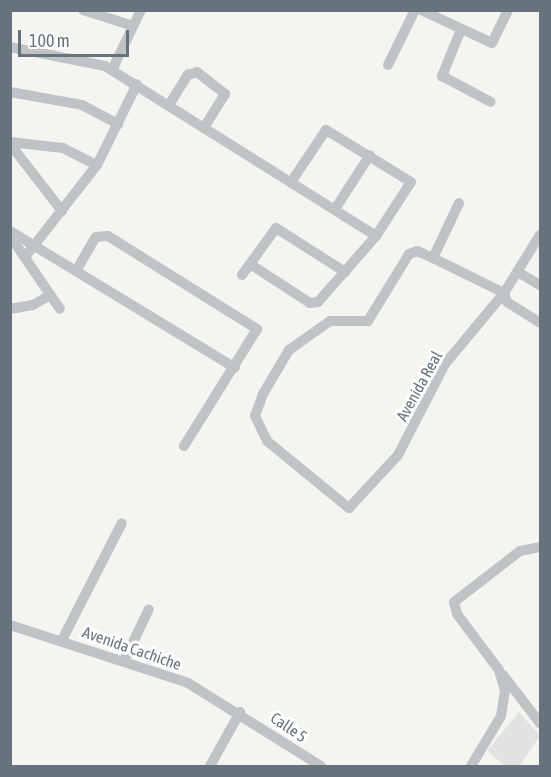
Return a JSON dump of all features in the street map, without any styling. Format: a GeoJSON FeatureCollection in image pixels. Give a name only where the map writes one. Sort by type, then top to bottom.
{"type":"FeatureCollection","features":[{"type":"Feature","properties":{"kind":"street"},"geometry":{"type":"LineString","coordinates":[[83,10],[133,26]]}},
{"type":"Feature","properties":{"kind":"street"},"geometry":{"type":"LineString","coordinates":[[112,70],[141,10]]}},
{"type":"Feature","properties":{"kind":"street"},"geometry":{"type":"LineString","coordinates":[[388,65],[415,10]]}},
{"type":"Feature","properties":{"kind":"street"},"geometry":{"type":"LineString","coordinates":[[421,10],[460,32],[492,43],[508,10]]}},
{"type":"Feature","properties":{"kind":"street"},"geometry":{"type":"LineString","coordinates":[[460,32],[442,76],[491,102]]}},
{"type":"Feature","properties":{"kind":"street"},"geometry":{"type":"LineString","coordinates":[[10,47],[112,70],[376,236]]}},
{"type":"Feature","properties":{"kind":"street"},"geometry":{"type":"LineString","coordinates":[[169,105],[188,75],[197,72],[225,94],[204,128]]}},
{"type":"Feature","properties":{"kind":"street"},"geometry":{"type":"LineString","coordinates":[[25,257],[97,165],[137,84]]}},
{"type":"Feature","properties":{"kind":"street"},"geometry":{"type":"LineString","coordinates":[[10,92],[82,105],[118,124]]}},
{"type":"Feature","properties":{"kind":"street"},"geometry":{"type":"LineString","coordinates":[[250,264],[314,303],[376,236],[411,182],[326,130],[291,182]]}},
{"type":"Feature","properties":{"kind":"street"},"geometry":{"type":"LineString","coordinates":[[10,143],[63,148],[97,165]]}},
{"type":"Feature","properties":{"kind":"street"},"geometry":{"type":"LineString","coordinates":[[10,143],[62,212]]}},
{"type":"Feature","properties":{"kind":"street"},"geometry":{"type":"LineString","coordinates":[[335,209],[370,155]]}},
{"type":"Feature","properties":{"kind":"street"},"geometry":{"type":"LineString","coordinates":[[459,203],[433,258],[504,292],[507,302],[540,323]]}},
{"type":"Feature","properties":{"kind":"street"},"geometry":{"type":"LineString","coordinates":[[242,275],[276,228],[345,272]]}},
{"type":"Feature","properties":{"kind":"street"},"geometry":{"type":"LineString","coordinates":[[10,231],[235,368]]}},
{"type":"Feature","properties":{"kind":"street","name":"Avenida Real"},"geometry":{"type":"LineString","coordinates":[[433,258],[417,251],[409,254],[368,321],[334,319],[289,350],[263,394],[257,426],[338,502],[354,505],[398,455],[445,364],[504,292],[540,235]]}},
{"type":"Feature","properties":{"kind":"street"},"geometry":{"type":"LineString","coordinates":[[10,236],[60,309]]}},
{"type":"Feature","properties":{"kind":"street"},"geometry":{"type":"LineString","coordinates":[[76,271],[96,237],[108,236],[257,329],[235,368],[184,446]]}},
{"type":"Feature","properties":{"kind":"street"},"geometry":{"type":"LineString","coordinates":[[518,272],[540,285]]}},
{"type":"Feature","properties":{"kind":"street"},"geometry":{"type":"LineString","coordinates":[[10,309],[33,305],[50,295]]}},
{"type":"Feature","properties":{"kind":"street"},"geometry":{"type":"LineString","coordinates":[[62,640],[122,523]]}},
{"type":"Feature","properties":{"kind":"street"},"geometry":{"type":"LineString","coordinates":[[540,547],[520,550],[454,602],[457,614],[540,723]]}},
{"type":"Feature","properties":{"kind":"street"},"geometry":{"type":"LineString","coordinates":[[125,658],[149,609]]}},
{"type":"Feature","properties":{"kind":"street","name":"Avenida Cachiche"},"geometry":{"type":"LineString","coordinates":[[10,625],[125,658],[188,683],[240,712]]}},
{"type":"Feature","properties":{"kind":"street"},"geometry":{"type":"LineString","coordinates":[[471,766],[501,716],[505,690],[499,670]]}},
{"type":"Feature","properties":{"kind":"street"},"geometry":{"type":"LineString","coordinates":[[210,766],[240,712]]}},
{"type":"Feature","properties":{"kind":"street","name":"Calle 5"},"geometry":{"type":"LineString","coordinates":[[240,712],[321,766]]}},
{"type":"Feature","properties":{"kind":"shaded area"},"geometry":{"type":"Polygon","coordinates":[[[519,712],[540,736],[519,766],[505,766],[487,751],[519,712]]]}}]}
